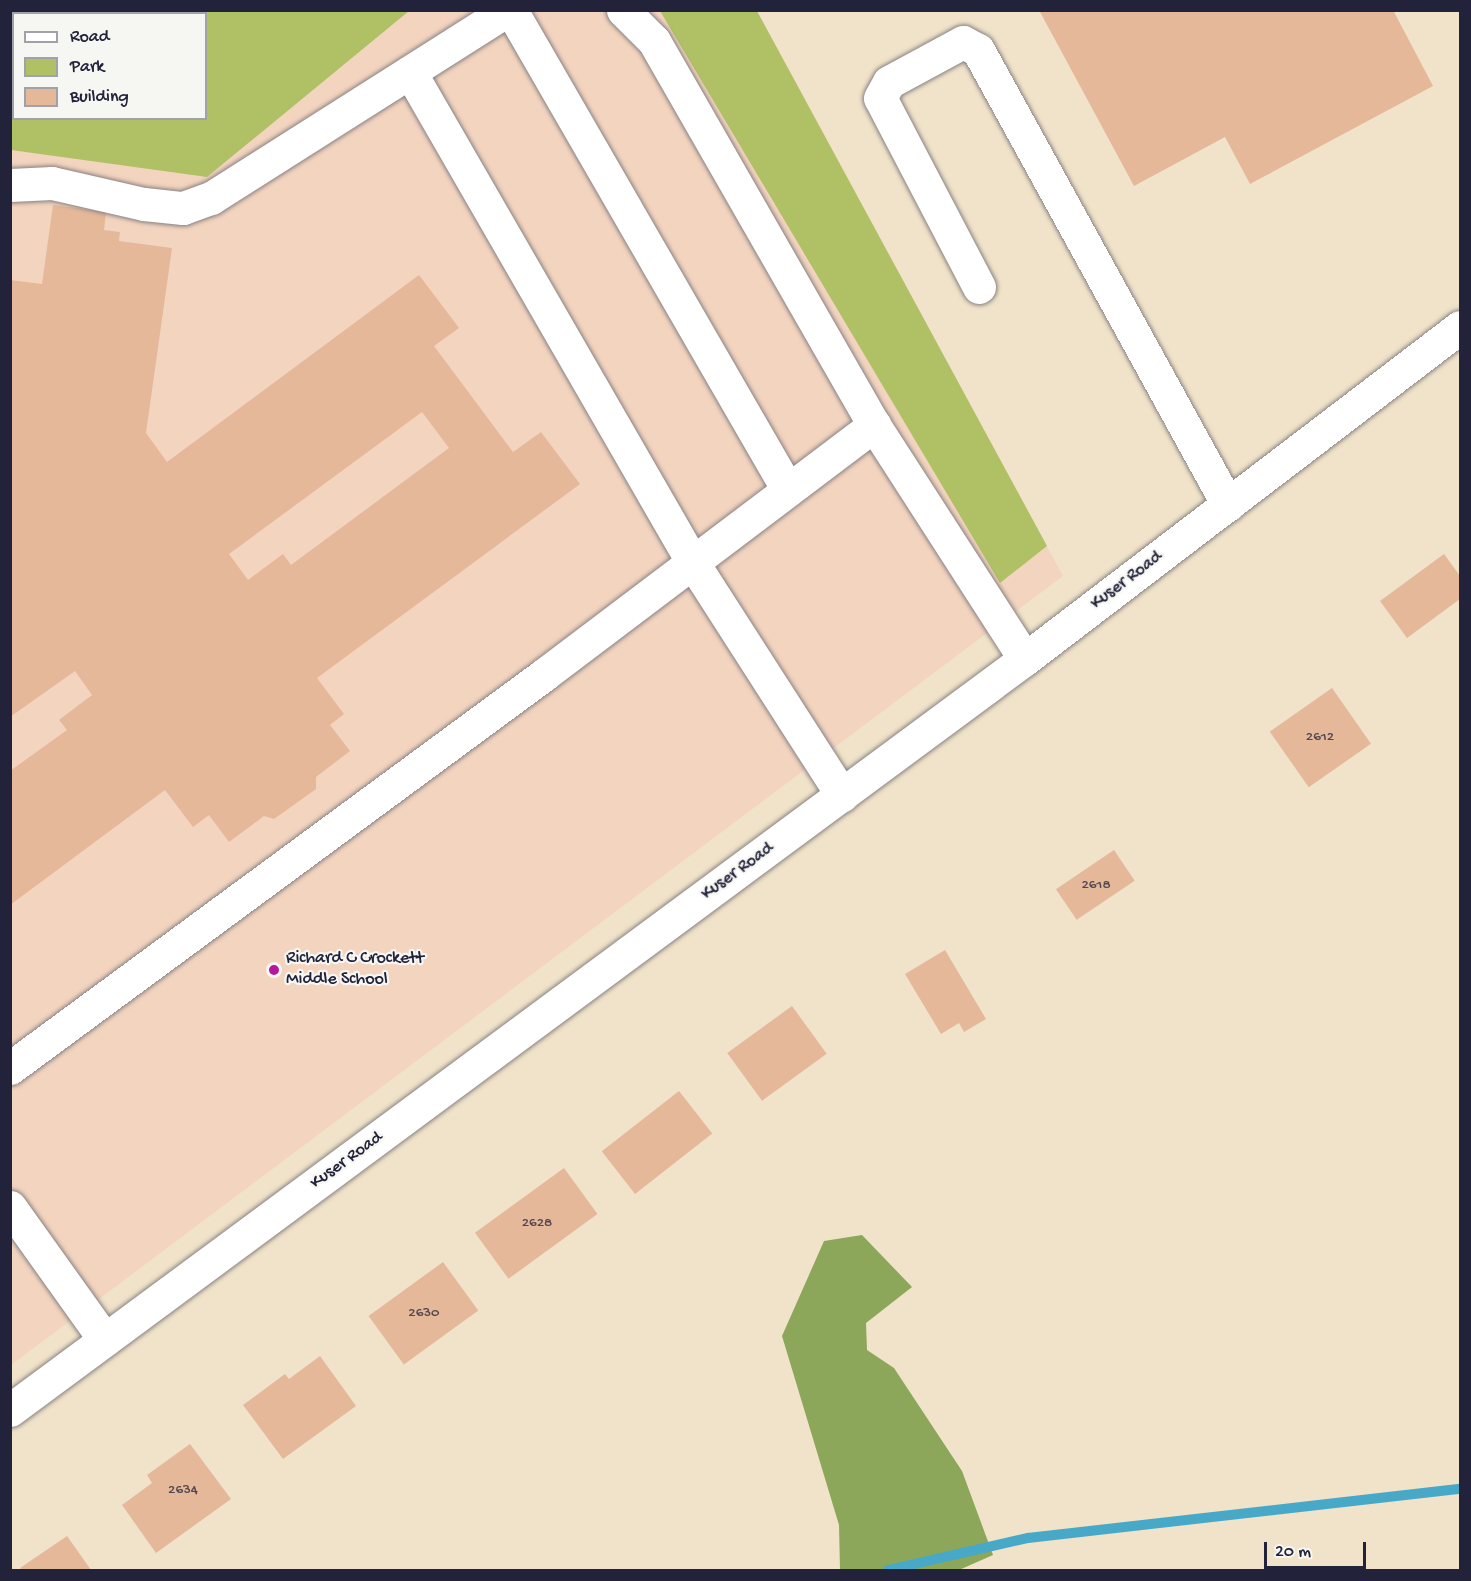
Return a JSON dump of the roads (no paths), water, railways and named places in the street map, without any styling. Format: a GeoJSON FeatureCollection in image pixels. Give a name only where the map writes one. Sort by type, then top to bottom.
{"type":"FeatureCollection","features":[{"type":"Feature","properties":{"kind":"street"},"geometry":{"type":"LineString","coordinates":[[10,185],[52,183],[144,204],[183,207],[211,198],[509,10],[788,490]]}},
{"type":"Feature","properties":{"kind":"street"},"geometry":{"type":"LineString","coordinates":[[623,10],[654,41],[874,425],[1025,659]]}},
{"type":"Feature","properties":{"kind":"street"},"geometry":{"type":"LineString","coordinates":[[979,287],[880,98],[889,82],[963,42],[978,50],[1228,505]]}},
{"type":"Feature","properties":{"kind":"street"},"geometry":{"type":"LineString","coordinates":[[410,72],[693,562],[842,795]]}},
{"type":"Feature","properties":{"kind":"street","name":"Kuser Road"},"geometry":{"type":"LineString","coordinates":[[10,1410],[1025,659],[1461,327]]}},
{"type":"Feature","properties":{"kind":"street"},"geometry":{"type":"LineString","coordinates":[[10,1068],[693,562],[874,425]]}},
{"type":"Feature","properties":{"kind":"street"},"geometry":{"type":"LineString","coordinates":[[10,1208],[105,1340]]}},
{"type":"Feature","properties":{"kind":"waterway"},"geometry":{"type":"LineString","coordinates":[[888,1570],[1028,1538],[1460,1489]]}},
{"type":"Feature","properties":{"kind":"place","name":"Richard C Crockett Middle School"},"geometry":{"type":"Point","coordinates":[274,970]}}]}
